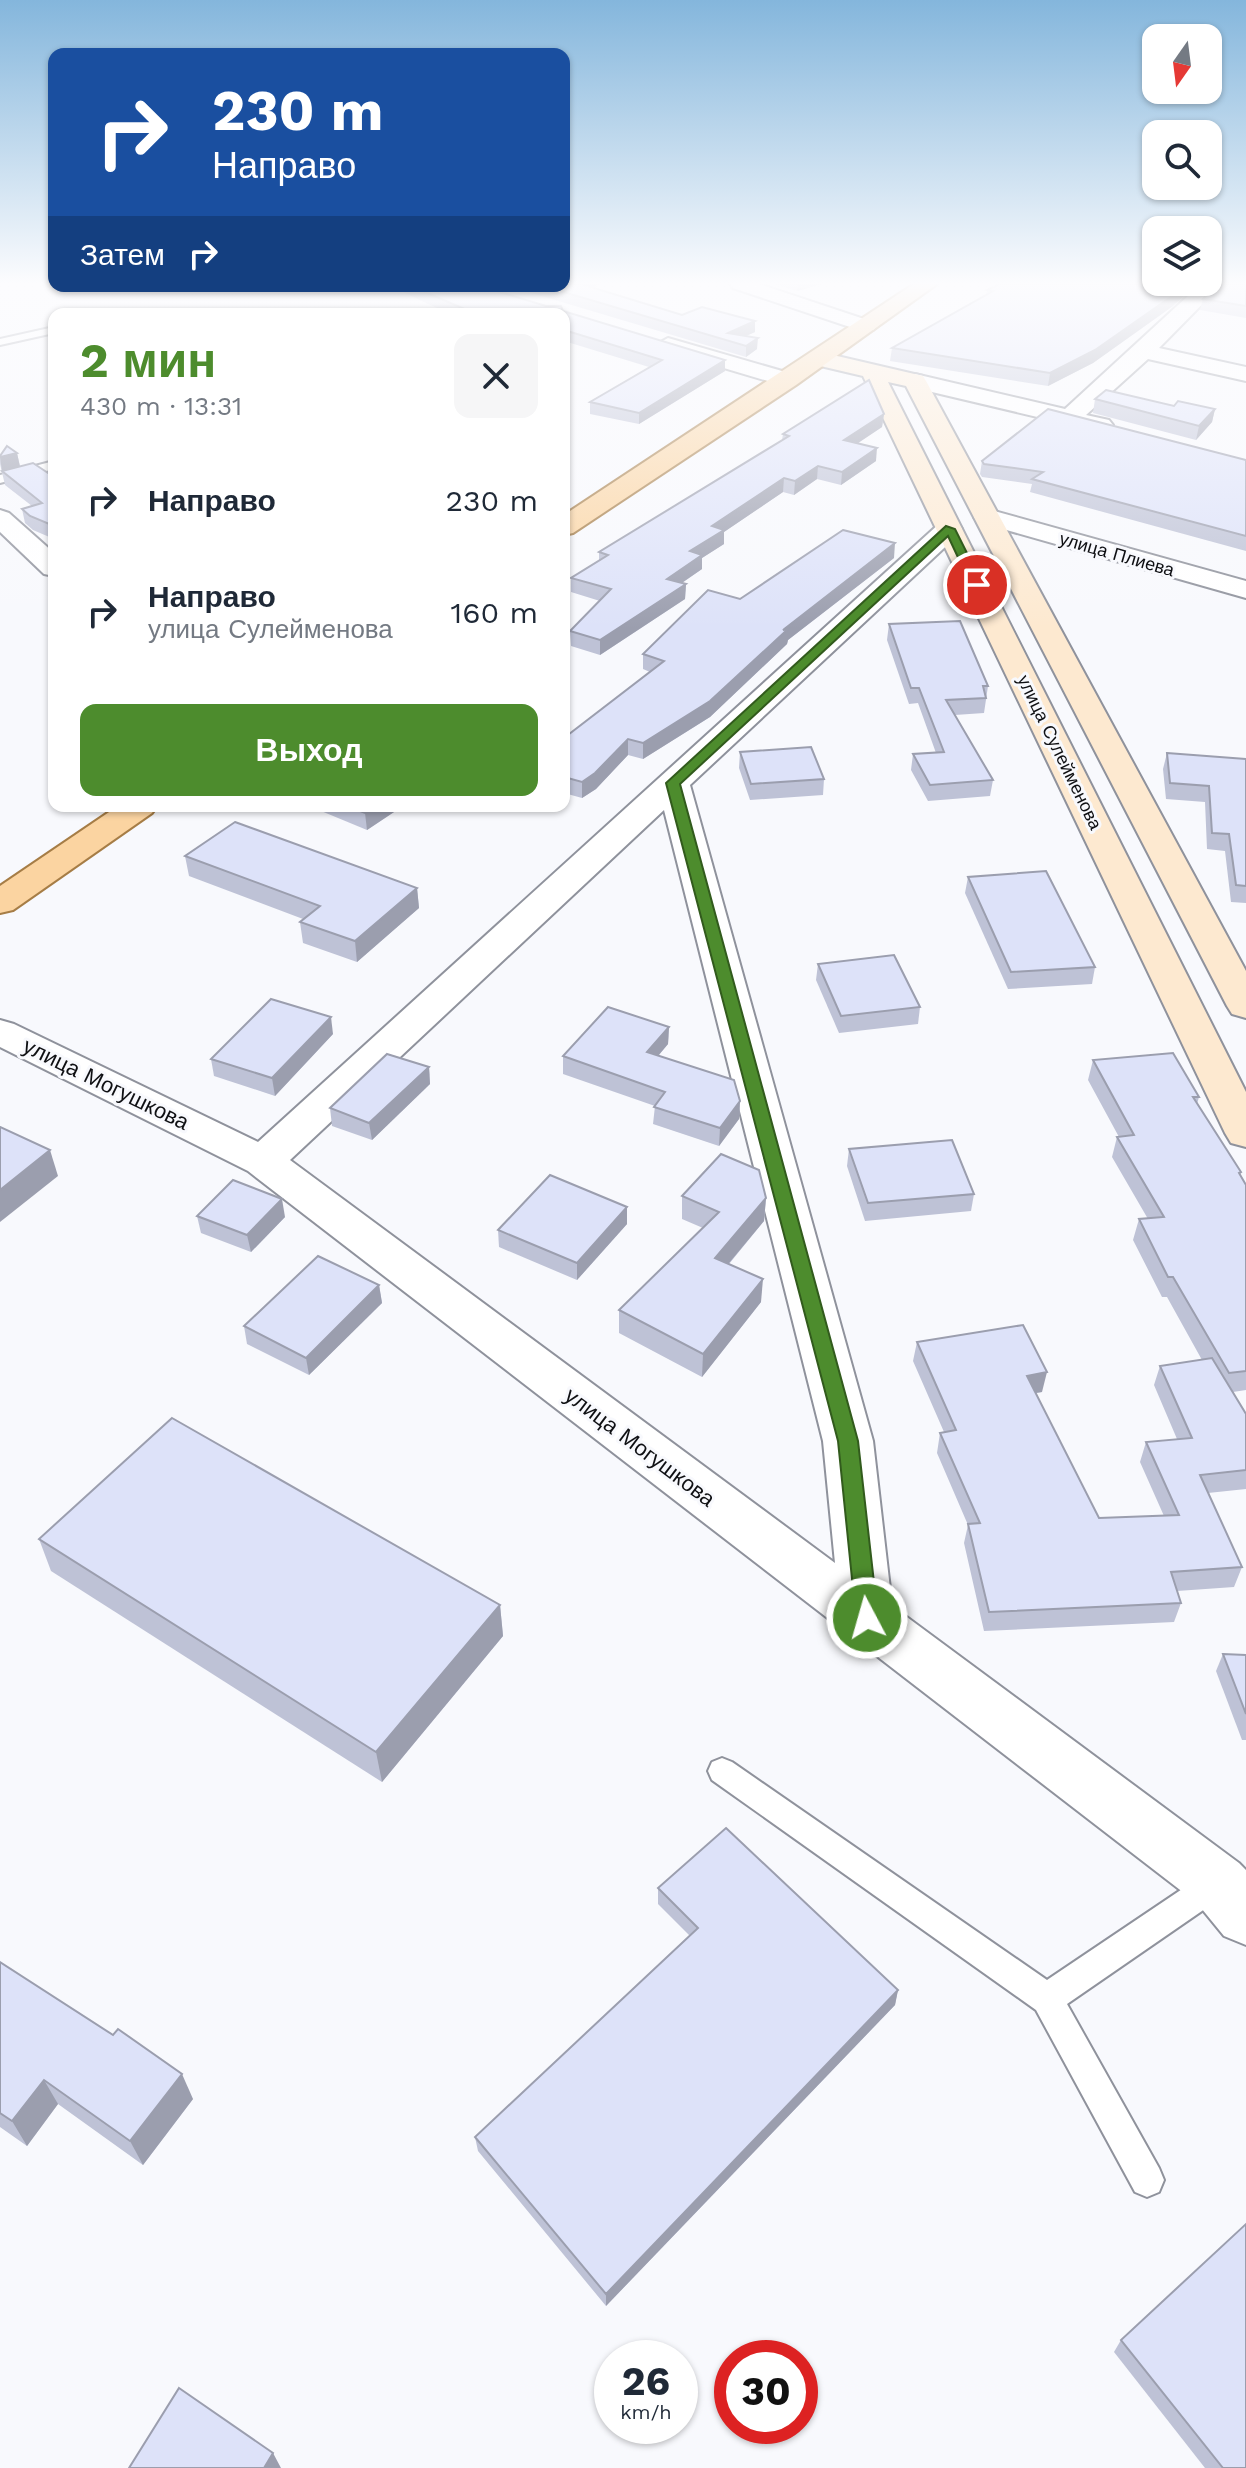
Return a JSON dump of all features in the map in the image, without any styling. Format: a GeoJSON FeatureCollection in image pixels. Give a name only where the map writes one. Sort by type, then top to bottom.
{"type":"FeatureCollection","features":[{"type":"Feature","properties":{"kind":"main road"},"geometry":{"type":"LineString","coordinates":[[570,523],[759,399]]}},
{"type":"Feature","properties":{"kind":"main road","name":"улица Сулейменова"},"geometry":{"type":"LineString","coordinates":[[886,399],[1246,1133]]}},
{"type":"Feature","properties":{"kind":"main road","name":"улица Сулейменова"},"geometry":{"type":"LineString","coordinates":[[925,399],[1246,1006]]}},
{"type":"Feature","properties":{"kind":"main road"},"geometry":{"type":"LineString","coordinates":[[0,902],[131,812]]}},
{"type":"Feature","properties":{"kind":"street"},"geometry":{"type":"LineString","coordinates":[[993,399],[1128,433]]}},
{"type":"Feature","properties":{"kind":"street"},"geometry":{"type":"LineString","coordinates":[[1070,417],[1090,399]]}},
{"type":"Feature","properties":{"kind":"street","name":"улица Плиева"},"geometry":{"type":"LineString","coordinates":[[987,517],[1246,590]]}},
{"type":"Feature","properties":{"kind":"street"},"geometry":{"type":"LineString","coordinates":[[0,518],[48,562]]}},
{"type":"Feature","properties":{"kind":"street"},"geometry":{"type":"LineString","coordinates":[[263,1161],[949,529]]}},
{"type":"Feature","properties":{"kind":"street"},"geometry":{"type":"LineString","coordinates":[[673,783],[848,1441],[867,1618]]}},
{"type":"Feature","properties":{"kind":"street","name":"улица Могушкова"},"geometry":{"type":"LineString","coordinates":[[0,1032],[263,1161],[867,1618],[1237,1890]]}},
{"type":"Feature","properties":{"kind":"lane"},"geometry":{"type":"LineString","coordinates":[[0,479],[48,467]]}},
{"type":"Feature","properties":{"kind":"lane"},"geometry":{"type":"LineString","coordinates":[[722,1771],[1047,1999],[1147,2180]]}},
{"type":"Feature","properties":{"kind":"lane"},"geometry":{"type":"LineString","coordinates":[[1047,1999],[1237,1890]]}},
{"type":"Feature","properties":{"kind":"building"},"geometry":{"type":"Polygon","coordinates":[[[595,399],[661,399],[639,413],[590,402],[595,399]]]}},
{"type":"Feature","properties":{"kind":"building"},"geometry":{"type":"Polygon","coordinates":[[[838,399],[877,399],[884,414],[844,440],[877,448],[842,472],[818,466],[795,481],[784,478],[712,526],[724,530],[690,551],[702,555],[667,579],[686,584],[600,640],[570,631],[611,589],[571,578],[608,555],[599,552],[789,436],[783,434],[838,399]]]}},
{"type":"Feature","properties":{"kind":"building"},"geometry":{"type":"Polygon","coordinates":[[[1096,399],[1145,399],[1174,406],[1178,401],[1215,409],[1199,426],[1096,399]]]}},
{"type":"Feature","properties":{"kind":"building"},"geometry":{"type":"Polygon","coordinates":[[[1048,409],[1246,460],[1246,536],[1032,479],[1043,472],[984,464],[982,461],[1048,409]]]}},
{"type":"Feature","properties":{"kind":"building"},"geometry":{"type":"Polygon","coordinates":[[[7,446],[17,453],[0,457],[0,456],[7,446]]]}},
{"type":"Feature","properties":{"kind":"building"},"geometry":{"type":"Polygon","coordinates":[[[33,463],[48,473],[48,524],[22,509],[42,503],[2,471],[33,463]]]}},
{"type":"Feature","properties":{"kind":"building"},"geometry":{"type":"Polygon","coordinates":[[[843,530],[895,543],[783,630],[788,629],[710,701],[643,743],[628,739],[582,782],[570,779],[570,733],[664,661],[643,654],[708,590],[740,599],[843,530]]]}},
{"type":"Feature","properties":{"kind":"building"},"geometry":{"type":"Polygon","coordinates":[[[960,621],[988,686],[983,686],[986,698],[946,700],[993,780],[930,785],[913,754],[944,752],[919,688],[911,688],[889,624],[960,621]]]}},
{"type":"Feature","properties":{"kind":"building"},"geometry":{"type":"Polygon","coordinates":[[[811,747],[824,779],[751,784],[740,752],[811,747]]]}},
{"type":"Feature","properties":{"kind":"building"},"geometry":{"type":"Polygon","coordinates":[[[1167,753],[1246,759],[1246,886],[1236,885],[1229,834],[1212,833],[1209,786],[1170,783],[1167,753]]]}},
{"type":"Feature","properties":{"kind":"building"},"geometry":{"type":"Polygon","coordinates":[[[235,822],[417,888],[355,941],[300,922],[320,906],[185,856],[235,822]]]}},
{"type":"Feature","properties":{"kind":"building"},"geometry":{"type":"Polygon","coordinates":[[[1046,871],[1095,967],[1011,972],[968,877],[1046,871]]]}},
{"type":"Feature","properties":{"kind":"building"},"geometry":{"type":"Polygon","coordinates":[[[894,955],[920,1007],[841,1016],[818,964],[894,955]]]}},
{"type":"Feature","properties":{"kind":"building"},"geometry":{"type":"Polygon","coordinates":[[[271,999],[331,1017],[272,1078],[211,1059],[271,999]]]}},
{"type":"Feature","properties":{"kind":"building"},"geometry":{"type":"Polygon","coordinates":[[[608,1007],[669,1027],[647,1052],[734,1080],[740,1101],[720,1128],[654,1107],[665,1092],[563,1056],[608,1007]]]}},
{"type":"Feature","properties":{"kind":"building"},"geometry":{"type":"Polygon","coordinates":[[[1173,1053],[1199,1097],[1193,1097],[1241,1172],[1246,1185],[1246,1371],[1229,1373],[1173,1277],[1168,1277],[1139,1219],[1164,1217],[1117,1137],[1134,1135],[1093,1060],[1173,1053]]]}},
{"type":"Feature","properties":{"kind":"building"},"geometry":{"type":"Polygon","coordinates":[[[387,1054],[429,1067],[369,1123],[330,1108],[387,1054]]]}},
{"type":"Feature","properties":{"kind":"building"},"geometry":{"type":"Polygon","coordinates":[[[0,1127],[50,1150],[0,1190],[0,1127]]]}},
{"type":"Feature","properties":{"kind":"building"},"geometry":{"type":"Polygon","coordinates":[[[952,1140],[974,1194],[868,1203],[849,1149],[952,1140]]]}},
{"type":"Feature","properties":{"kind":"building"},"geometry":{"type":"Polygon","coordinates":[[[721,1154],[759,1170],[766,1198],[715,1258],[763,1279],[703,1354],[619,1310],[719,1212],[682,1196],[721,1154]]]}},
{"type":"Feature","properties":{"kind":"building"},"geometry":{"type":"Polygon","coordinates":[[[550,1175],[627,1207],[577,1263],[498,1230],[550,1175]]]}},
{"type":"Feature","properties":{"kind":"building"},"geometry":{"type":"Polygon","coordinates":[[[233,1180],[282,1199],[247,1235],[197,1216],[233,1180]]]}},
{"type":"Feature","properties":{"kind":"building"},"geometry":{"type":"Polygon","coordinates":[[[318,1256],[379,1285],[306,1358],[244,1326],[318,1256]]]}},
{"type":"Feature","properties":{"kind":"building"},"geometry":{"type":"Polygon","coordinates":[[[1023,1325],[1047,1372],[1027,1376],[1099,1518],[1179,1515],[1146,1442],[1192,1438],[1160,1366],[1212,1358],[1246,1414],[1246,1470],[1200,1475],[1242,1567],[1171,1572],[1181,1603],[989,1612],[968,1524],[980,1523],[940,1433],[956,1430],[917,1342],[1023,1325]]]}},
{"type":"Feature","properties":{"kind":"building"},"geometry":{"type":"Polygon","coordinates":[[[172,1418],[500,1605],[376,1752],[39,1539],[172,1418]]]}},
{"type":"Feature","properties":{"kind":"building"},"geometry":{"type":"Polygon","coordinates":[[[1223,1654],[1246,1655],[1246,1714],[1223,1654]]]}},
{"type":"Feature","properties":{"kind":"building"},"geometry":{"type":"Polygon","coordinates":[[[726,1828],[898,1990],[606,2294],[475,2137],[698,1928],[658,1888],[726,1828]]]}},
{"type":"Feature","properties":{"kind":"building"},"geometry":{"type":"Polygon","coordinates":[[[0,1962],[113,2035],[118,2029],[182,2074],[130,2141],[44,2080],[12,2121],[0,2113],[0,1962]]]}},
{"type":"Feature","properties":{"kind":"building"},"geometry":{"type":"Polygon","coordinates":[[[1246,2224],[1246,2468],[1223,2468],[1121,2340],[1246,2224]]]}},
{"type":"Feature","properties":{"kind":"building"},"geometry":{"type":"Polygon","coordinates":[[[179,2388],[273,2453],[264,2468],[129,2468],[179,2388]]]}},
{"type":"Feature","properties":{"kind":"route"},"geometry":{"type":"LineString","coordinates":[[867,1618],[848,1441],[673,783],[949,529],[977,585]]}}]}
